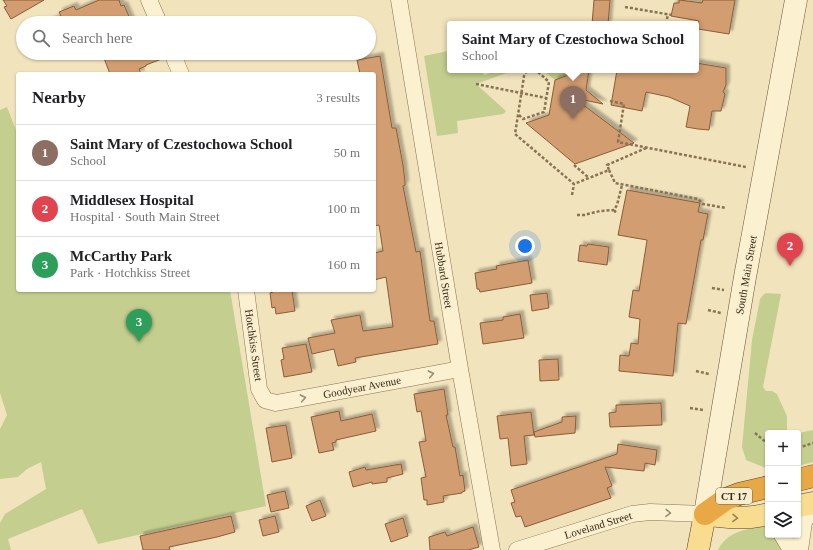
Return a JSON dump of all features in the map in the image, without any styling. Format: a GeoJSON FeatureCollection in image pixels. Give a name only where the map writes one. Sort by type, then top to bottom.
{"type":"FeatureCollection","features":[{"type":"Feature","properties":{"kind":"highway"},"geometry":{"type":"LineString","coordinates":[[801,479],[813,476]]}},
{"type":"Feature","properties":{"kind":"highway","name":"CT 17"},"geometry":{"type":"LineString","coordinates":[[705,514],[726,499],[765,488]]}},
{"type":"Feature","properties":{"kind":"main road"},"geometry":{"type":"LineString","coordinates":[[801,505],[813,503]]}},
{"type":"Feature","properties":{"kind":"main road","name":"CT 17"},"geometry":{"type":"LineString","coordinates":[[705,514],[735,518],[765,516]]}},
{"type":"Feature","properties":{"kind":"main road","name":"South Main Street"},"geometry":{"type":"LineString","coordinates":[[698,550],[705,514]]}},
{"type":"Feature","properties":{"kind":"street"},"geometry":{"type":"LineString","coordinates":[[150,0],[156,16]]}},
{"type":"Feature","properties":{"kind":"street","name":"Hubbard Street"},"geometry":{"type":"LineString","coordinates":[[400,0],[460,369],[492,550]]}},
{"type":"Feature","properties":{"kind":"street","name":"South Main Street"},"geometry":{"type":"LineString","coordinates":[[705,514],[745,277],[796,0]]}},
{"type":"Feature","properties":{"kind":"street"},"geometry":{"type":"LineString","coordinates":[[175,60],[180,72]]}},
{"type":"Feature","properties":{"kind":"street","name":"Hotchkiss Street"},"geometry":{"type":"LineString","coordinates":[[246,292],[259,389],[265,400]]}},
{"type":"Feature","properties":{"kind":"street","name":"Goodyear Avenue"},"geometry":{"type":"LineString","coordinates":[[265,400],[276,403],[460,369]]}},
{"type":"Feature","properties":{"kind":"street"},"geometry":{"type":"LineString","coordinates":[[800,550],[804,522],[813,508]]}},
{"type":"Feature","properties":{"kind":"street","name":"Loveland Street"},"geometry":{"type":"LineString","coordinates":[[517,550],[632,514],[650,512],[705,514]]}},
{"type":"Feature","properties":{"kind":"street"},"geometry":{"type":"LineString","coordinates":[[784,538],[791,550]]}},
{"type":"Feature","properties":{"kind":"path"},"geometry":{"type":"LineString","coordinates":[[624,7],[672,15]]}},
{"type":"Feature","properties":{"kind":"path"},"geometry":{"type":"LineString","coordinates":[[667,21],[668,14]]}},
{"type":"Feature","properties":{"kind":"path"},"geometry":{"type":"LineString","coordinates":[[525,73],[515,134],[574,184]]}},
{"type":"Feature","properties":{"kind":"path"},"geometry":{"type":"LineString","coordinates":[[518,114],[523,119],[544,112],[549,82],[539,73]]}},
{"type":"Feature","properties":{"kind":"path"},"geometry":{"type":"LineString","coordinates":[[476,84],[546,98]]}},
{"type":"Feature","properties":{"kind":"path"},"geometry":{"type":"LineString","coordinates":[[610,101],[624,104],[618,142],[749,168]]}},
{"type":"Feature","properties":{"kind":"path"},"geometry":{"type":"LineString","coordinates":[[646,148],[607,165],[615,183],[698,199],[703,204],[726,208]]}},
{"type":"Feature","properties":{"kind":"path"},"geometry":{"type":"LineString","coordinates":[[574,165],[589,178]]}},
{"type":"Feature","properties":{"kind":"path"},"geometry":{"type":"LineString","coordinates":[[574,184],[609,170]]}},
{"type":"Feature","properties":{"kind":"path"},"geometry":{"type":"LineString","coordinates":[[572,195],[574,184]]}},
{"type":"Feature","properties":{"kind":"path"},"geometry":{"type":"LineString","coordinates":[[614,210],[617,205],[622,185]]}},
{"type":"Feature","properties":{"kind":"path"},"geometry":{"type":"LineString","coordinates":[[614,210],[617,214]]}},
{"type":"Feature","properties":{"kind":"path"},"geometry":{"type":"LineString","coordinates":[[577,215],[614,210]]}},
{"type":"Feature","properties":{"kind":"path"},"geometry":{"type":"LineString","coordinates":[[712,288],[725,290]]}},
{"type":"Feature","properties":{"kind":"path"},"geometry":{"type":"LineString","coordinates":[[708,310],[722,313]]}},
{"type":"Feature","properties":{"kind":"path"},"geometry":{"type":"LineString","coordinates":[[696,371],[710,374]]}},
{"type":"Feature","properties":{"kind":"path"},"geometry":{"type":"LineString","coordinates":[[690,408],[704,410]]}},
{"type":"Feature","properties":{"kind":"path"},"geometry":{"type":"LineString","coordinates":[[755,433],[765,441]]}},
{"type":"Feature","properties":{"kind":"path"},"geometry":{"type":"LineString","coordinates":[[801,447],[813,443]]}},
{"type":"Feature","properties":{"kind":"green space"},"geometry":{"type":"Polygon","coordinates":[[[447,51],[447,73],[482,73],[485,75],[490,73],[507,73],[476,84],[506,111],[503,114],[457,121],[458,133],[437,136],[424,56],[447,51]]]}},
{"type":"Feature","properties":{"kind":"green space"},"geometry":{"type":"Polygon","coordinates":[[[547,73],[574,73],[555,80],[547,73]]]}},
{"type":"Feature","properties":{"kind":"green space"},"geometry":{"type":"Polygon","coordinates":[[[7,107],[16,130],[16,292],[230,292],[266,506],[98,544],[82,509],[8,539],[11,550],[0,550],[0,523],[5,514],[46,489],[41,462],[27,469],[18,477],[0,479],[0,429],[7,415],[0,393],[0,110],[7,107]]]}},
{"type":"Feature","properties":{"kind":"green space"},"geometry":{"type":"Polygon","coordinates":[[[766,293],[781,294],[763,387],[766,391],[772,391],[777,394],[787,416],[787,430],[765,430],[765,468],[746,460],[742,447],[752,340],[760,299],[766,293]]]}},
{"type":"Feature","properties":{"kind":"green space"},"geometry":{"type":"Polygon","coordinates":[[[813,430],[813,462],[801,465],[801,432],[813,430]]]}},
{"type":"Feature","properties":{"kind":"green space"},"geometry":{"type":"Polygon","coordinates":[[[762,526],[765,527],[765,538],[778,538],[784,550],[718,550],[726,539],[743,531],[762,526]]]}},
{"type":"Feature","properties":{"kind":"building"},"geometry":{"type":"Polygon","coordinates":[[[3,0],[44,0],[11,19],[4,7],[7,6],[3,0]]]}},
{"type":"Feature","properties":{"kind":"building"},"geometry":{"type":"Polygon","coordinates":[[[99,0],[119,0],[121,6],[124,5],[129,16],[61,16],[59,12],[74,6],[76,10],[99,0]]]}},
{"type":"Feature","properties":{"kind":"building"},"geometry":{"type":"Polygon","coordinates":[[[594,0],[610,0],[608,21],[592,21],[594,0]]]}},
{"type":"Feature","properties":{"kind":"building"},"geometry":{"type":"Polygon","coordinates":[[[679,0],[702,3],[703,0],[735,0],[729,34],[699,29],[699,21],[671,16],[674,3],[679,3],[679,0]]]}},
{"type":"Feature","properties":{"kind":"building"},"geometry":{"type":"Polygon","coordinates":[[[380,56],[392,128],[396,128],[403,165],[405,185],[403,186],[416,252],[420,251],[430,321],[434,321],[438,344],[355,358],[356,362],[338,366],[334,349],[312,354],[308,338],[335,333],[331,320],[360,315],[363,331],[393,327],[386,277],[376,280],[376,253],[383,251],[379,225],[376,226],[376,72],[360,72],[357,60],[376,60],[376,57],[380,56]]]}},
{"type":"Feature","properties":{"kind":"building"},"geometry":{"type":"Polygon","coordinates":[[[105,60],[159,60],[139,69],[140,72],[109,72],[105,60]]]}},
{"type":"Feature","properties":{"kind":"building"},"geometry":{"type":"Polygon","coordinates":[[[699,64],[726,68],[726,85],[723,92],[725,94],[721,111],[712,111],[709,130],[686,127],[690,106],[669,97],[646,92],[642,111],[611,105],[616,73],[699,73],[699,64]]]}},
{"type":"Feature","properties":{"kind":"building"},"geometry":{"type":"Polygon","coordinates":[[[574,73],[589,73],[586,90],[603,104],[574,98],[634,143],[575,164],[526,123],[549,115],[555,80],[574,73]]]}},
{"type":"Feature","properties":{"kind":"building"},"geometry":{"type":"Polygon","coordinates":[[[627,190],[700,203],[698,212],[708,214],[703,240],[701,240],[686,324],[678,323],[673,376],[619,371],[620,355],[629,356],[631,343],[638,344],[640,319],[629,317],[633,290],[639,291],[647,240],[618,235],[627,190]]]}},
{"type":"Feature","properties":{"kind":"building"},"geometry":{"type":"Polygon","coordinates":[[[588,244],[609,247],[607,265],[578,261],[580,245],[587,246],[588,244]]]}},
{"type":"Feature","properties":{"kind":"building"},"geometry":{"type":"Polygon","coordinates":[[[528,260],[532,283],[480,292],[479,289],[477,289],[475,273],[497,269],[496,266],[528,260]]]}},
{"type":"Feature","properties":{"kind":"building"},"geometry":{"type":"Polygon","coordinates":[[[292,292],[295,311],[276,314],[275,307],[272,308],[270,293],[292,292]]]}},
{"type":"Feature","properties":{"kind":"building"},"geometry":{"type":"Polygon","coordinates":[[[547,293],[549,308],[532,311],[530,295],[547,293]]]}},
{"type":"Feature","properties":{"kind":"building"},"geometry":{"type":"Polygon","coordinates":[[[520,314],[524,338],[483,344],[480,323],[503,320],[503,317],[520,314]]]}},
{"type":"Feature","properties":{"kind":"building"},"geometry":{"type":"Polygon","coordinates":[[[306,344],[312,372],[284,377],[281,360],[284,359],[282,348],[306,344]]]}},
{"type":"Feature","properties":{"kind":"building"},"geometry":{"type":"Polygon","coordinates":[[[558,359],[559,380],[540,381],[539,360],[558,359]]]}},
{"type":"Feature","properties":{"kind":"building"},"geometry":{"type":"Polygon","coordinates":[[[444,389],[448,415],[446,415],[453,447],[455,447],[460,476],[463,475],[465,491],[462,493],[443,496],[444,502],[427,505],[427,500],[424,500],[421,478],[426,477],[419,442],[426,441],[421,411],[417,412],[414,394],[444,389]]]}},
{"type":"Feature","properties":{"kind":"building"},"geometry":{"type":"Polygon","coordinates":[[[661,403],[662,425],[610,427],[609,413],[616,412],[616,405],[661,403]]]}},
{"type":"Feature","properties":{"kind":"building"},"geometry":{"type":"Polygon","coordinates":[[[339,411],[341,421],[372,414],[376,431],[336,440],[336,442],[332,443],[334,450],[319,453],[311,417],[339,411]]]}},
{"type":"Feature","properties":{"kind":"building"},"geometry":{"type":"Polygon","coordinates":[[[531,412],[534,435],[524,436],[527,464],[511,466],[508,438],[500,439],[497,416],[531,412]]]}},
{"type":"Feature","properties":{"kind":"building"},"geometry":{"type":"Polygon","coordinates":[[[576,416],[575,433],[535,437],[534,432],[562,422],[562,417],[576,416]]]}},
{"type":"Feature","properties":{"kind":"building"},"geometry":{"type":"Polygon","coordinates":[[[286,425],[292,458],[272,462],[266,428],[286,425]]]}},
{"type":"Feature","properties":{"kind":"building"},"geometry":{"type":"Polygon","coordinates":[[[618,444],[657,450],[655,465],[645,463],[644,471],[605,467],[612,486],[607,488],[611,498],[525,527],[521,516],[516,517],[511,503],[515,502],[511,490],[617,454],[618,444]]]}},
{"type":"Feature","properties":{"kind":"building"},"geometry":{"type":"Polygon","coordinates":[[[401,464],[403,474],[387,478],[387,482],[372,484],[372,482],[353,487],[349,472],[365,467],[366,470],[401,464]]]}},
{"type":"Feature","properties":{"kind":"building"},"geometry":{"type":"Polygon","coordinates":[[[285,491],[289,508],[271,512],[267,495],[285,491]]]}},
{"type":"Feature","properties":{"kind":"building"},"geometry":{"type":"Polygon","coordinates":[[[320,500],[326,516],[312,521],[306,506],[320,500]]]}},
{"type":"Feature","properties":{"kind":"building"},"geometry":{"type":"Polygon","coordinates":[[[231,516],[235,532],[169,547],[170,550],[143,550],[140,536],[231,516]]]}},
{"type":"Feature","properties":{"kind":"building"},"geometry":{"type":"Polygon","coordinates":[[[275,516],[279,532],[263,536],[259,520],[275,516]]]}},
{"type":"Feature","properties":{"kind":"building"},"geometry":{"type":"Polygon","coordinates":[[[403,518],[408,536],[391,542],[385,524],[403,518]]]}},
{"type":"Feature","properties":{"kind":"building"},"geometry":{"type":"Polygon","coordinates":[[[473,527],[479,547],[468,550],[430,550],[429,537],[445,532],[447,536],[473,527]]]}},
{"type":"Feature","properties":{"kind":"place","name":"Saint Mary of Czestochowa School"},"geometry":{"type":"Point","coordinates":[573,119]}},
{"type":"Feature","properties":{"kind":"place","name":"Middlesex Hospital"},"geometry":{"type":"Point","coordinates":[790,266]}},
{"type":"Feature","properties":{"kind":"place","name":"McCarthy Park"},"geometry":{"type":"Point","coordinates":[139,342]}}]}
